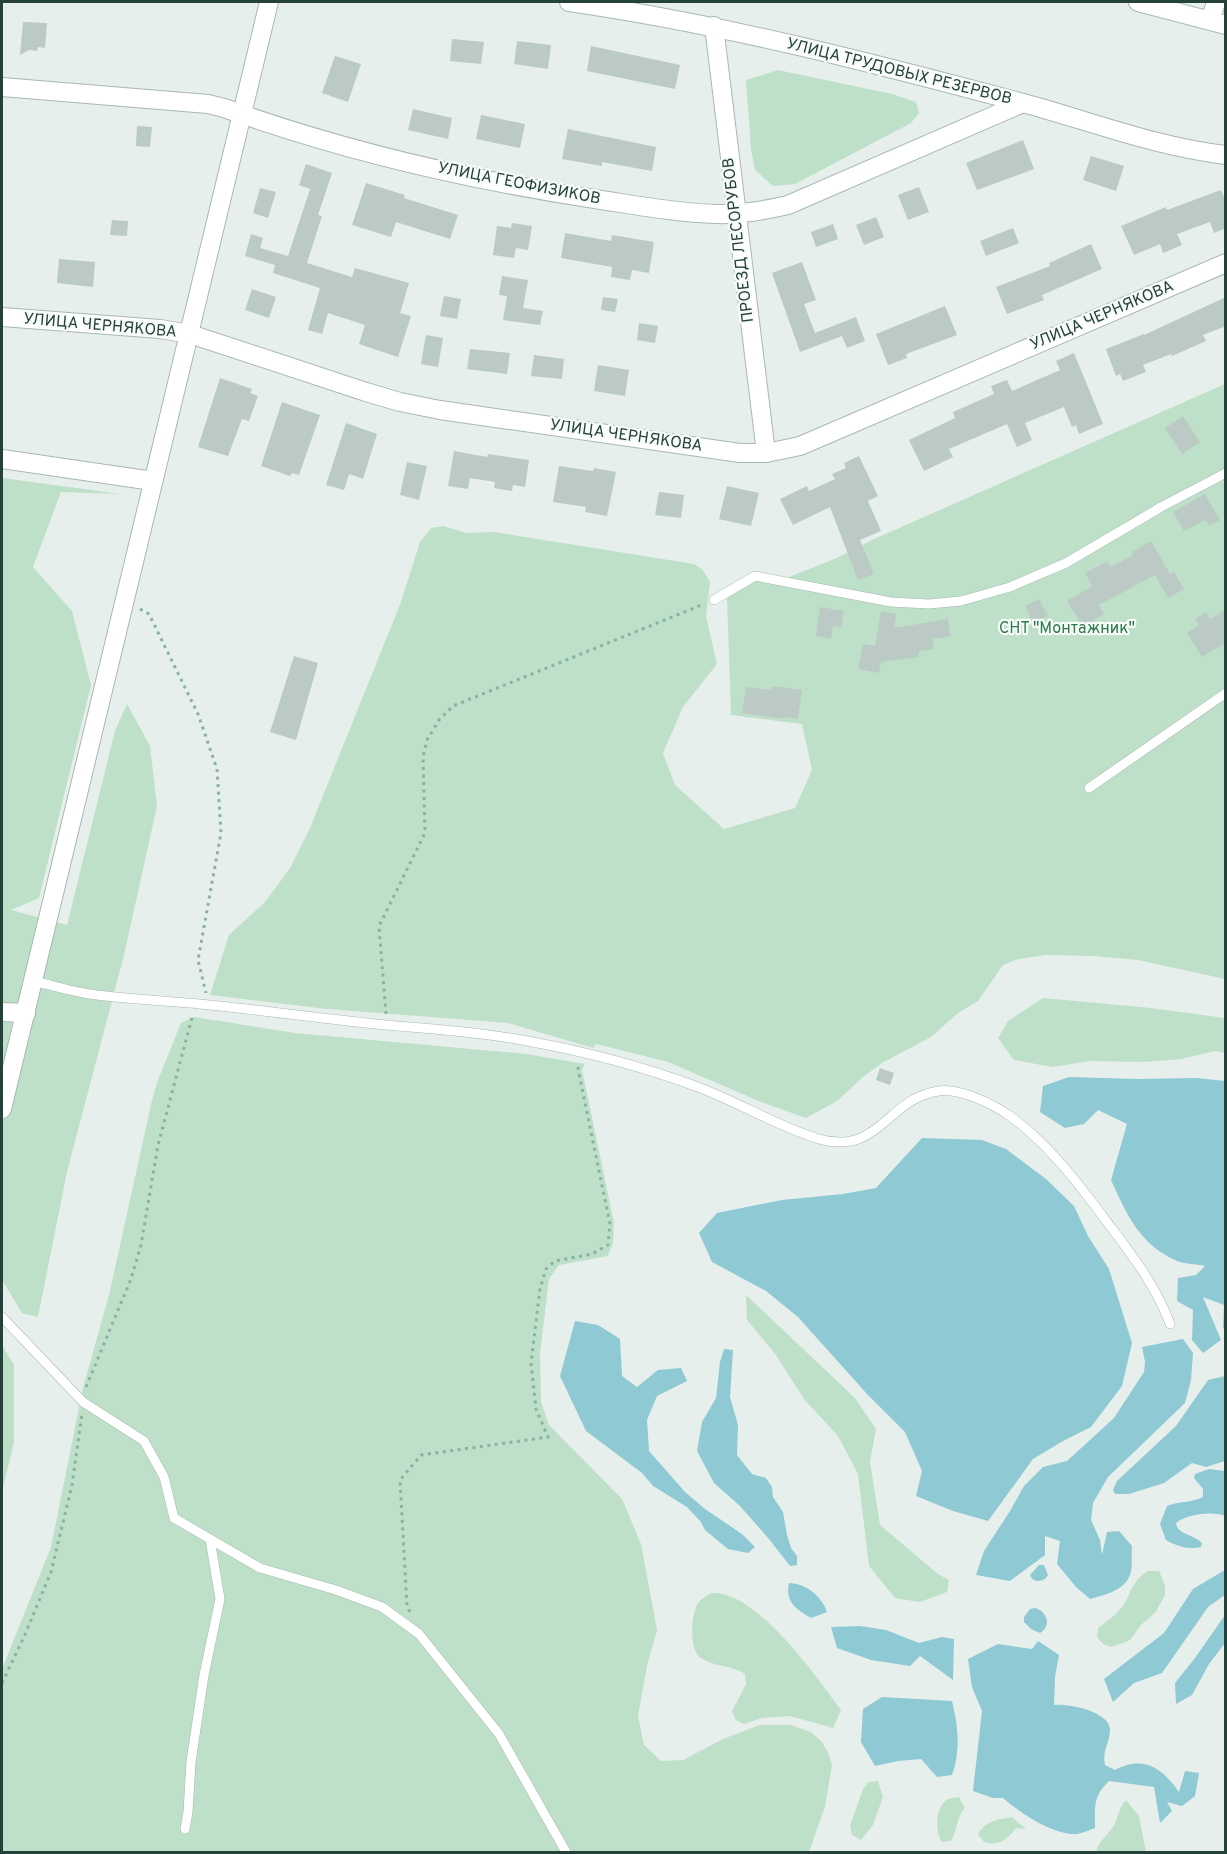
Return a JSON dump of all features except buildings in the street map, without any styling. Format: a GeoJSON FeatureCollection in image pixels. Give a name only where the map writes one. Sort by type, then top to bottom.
{"type":"FeatureCollection","features":[{"type":"Feature","properties":{"kind":"street"},"geometry":{"type":"LineString","coordinates":[[3,1100],[34,981],[205,260],[269,2]]}},
{"type":"Feature","properties":{"kind":"street","name":"УЛИЦА ТРУДОВЫХ РЕЗЕРВОВ"},"geometry":{"type":"LineString","coordinates":[[569,2],[643,12],[714,26],[1023,103],[1179,147],[1226,155]]}},
{"type":"Feature","properties":{"kind":"street"},"geometry":{"type":"LineString","coordinates":[[1138,2],[1218,23],[1216,2]]}},
{"type":"Feature","properties":{"kind":"street","name":"ПРОЕЗД ЛЕСОРУБОВ"},"geometry":{"type":"LineString","coordinates":[[714,26],[766,453]]}},
{"type":"Feature","properties":{"kind":"street","name":"УЛИЦА ГЕОФИЗИКОВ"},"geometry":{"type":"LineString","coordinates":[[2,87],[208,104],[338,145],[471,178],[681,212],[717,214],[789,205],[1023,103]]}},
{"type":"Feature","properties":{"kind":"street","name":"УЛИЦА ЧЕРНЯКОВА"},"geometry":{"type":"LineString","coordinates":[[2,317],[160,328],[189,334],[400,402],[440,410],[740,453],[766,453],[800,446],[1226,263]]}},
{"type":"Feature","properties":{"kind":"street"},"geometry":{"type":"LineString","coordinates":[[2,459],[153,481]]}},
{"type":"Feature","properties":{"kind":"street"},"geometry":{"type":"LineString","coordinates":[[2,1012],[26,1013]]}},
{"type":"Feature","properties":{"kind":"lane"},"geometry":{"type":"LineString","coordinates":[[714,600],[755,576],[891,602],[929,604],[961,601],[1032,579],[1066,563],[1161,507],[1226,473]]}},
{"type":"Feature","properties":{"kind":"lane"},"geometry":{"type":"LineString","coordinates":[[1089,788],[1226,693]]}},
{"type":"Feature","properties":{"kind":"lane"},"geometry":{"type":"LineString","coordinates":[[34,981],[94,995],[476,1032],[581,1053],[643,1069],[695,1086],[791,1130],[837,1143],[855,1141],[869,1136],[901,1108],[922,1095],[952,1090],[974,1097],[1010,1115],[1050,1151],[1085,1192],[1124,1244],[1162,1302],[1170,1324]]}},
{"type":"Feature","properties":{"kind":"lane"},"geometry":{"type":"LineString","coordinates":[[2,1317],[84,1402],[144,1441],[164,1477],[174,1518],[260,1568],[336,1590],[382,1607],[423,1638],[499,1734],[566,1852]]}},
{"type":"Feature","properties":{"kind":"lane"},"geometry":{"type":"LineString","coordinates":[[185,1829],[191,1762],[204,1675],[220,1599],[210,1539]]}},
{"type":"Feature","properties":{"kind":"path"},"geometry":{"type":"LineString","coordinates":[[125,600],[149,614],[198,714],[217,769],[220,833],[198,960],[210,1005]]}},
{"type":"Feature","properties":{"kind":"path"},"geometry":{"type":"LineString","coordinates":[[387,1025],[379,926],[425,832],[423,757],[427,740],[439,720],[453,706],[714,600]]}},
{"type":"Feature","properties":{"kind":"path"},"geometry":{"type":"LineString","coordinates":[[2,1683],[51,1572],[72,1485],[84,1391],[131,1279],[158,1145],[196,1004]]}},
{"type":"Feature","properties":{"kind":"path"},"geometry":{"type":"LineString","coordinates":[[423,1638],[407,1606],[400,1480],[421,1455],[548,1437],[536,1409],[531,1363],[540,1289],[546,1269],[555,1261],[592,1254],[608,1245],[610,1224],[578,1069],[581,1053]]}},
{"type":"Feature","properties":{"kind":"green space"},"geometry":{"type":"Polygon","coordinates":[[[778,70],[892,94],[916,102],[919,113],[911,123],[795,184],[773,186],[755,170],[751,149],[746,80],[778,70]]]}},
{"type":"Feature","properties":{"kind":"green space","name":"СНТ \"Монтажник\""},"geometry":{"type":"Polygon","coordinates":[[[1225,384],[1225,979],[1138,960],[1046,955],[1018,959],[1003,965],[978,1001],[958,1013],[931,1037],[882,1063],[837,1101],[806,1118],[761,1102],[668,1062],[596,1044],[593,1048],[508,1023],[327,1009],[210,995],[229,935],[265,902],[290,868],[310,828],[401,602],[420,542],[431,528],[444,526],[466,533],[494,532],[694,564],[702,569],[710,582],[706,616],[717,664],[683,707],[663,753],[675,785],[724,829],[795,808],[812,770],[802,724],[731,715],[727,597],[751,582],[789,577],[837,558],[872,540],[1225,384]]]}},
{"type":"Feature","properties":{"kind":"green space"},"geometry":{"type":"Polygon","coordinates":[[[2,478],[121,494],[61,492],[33,567],[72,611],[91,685],[39,898],[11,910],[67,925],[115,731],[127,704],[150,746],[157,806],[124,955],[67,1172],[38,1317],[22,1313],[2,1280],[2,478]]]}},
{"type":"Feature","properties":{"kind":"green space"},"geometry":{"type":"Polygon","coordinates":[[[1043,998],[1151,1008],[1225,1018],[1225,1053],[1215,1051],[1181,1059],[1143,1062],[1091,1061],[1052,1067],[1014,1060],[998,1038],[1008,1021],[1043,998]]]}},
{"type":"Feature","properties":{"kind":"green space"},"geometry":{"type":"Polygon","coordinates":[[[194,1017],[295,1033],[526,1054],[585,1064],[582,1070],[614,1223],[613,1243],[608,1256],[559,1265],[549,1279],[540,1353],[541,1402],[549,1425],[622,1499],[641,1544],[657,1630],[647,1666],[638,1716],[644,1745],[661,1761],[683,1760],[723,1739],[760,1725],[790,1725],[811,1732],[828,1752],[832,1765],[825,1807],[809,1852],[2,1852],[2,1669],[51,1547],[83,1388],[110,1291],[152,1100],[181,1023],[194,1017]]]}},
{"type":"Feature","properties":{"kind":"green space"},"geometry":{"type":"Polygon","coordinates":[[[746,1295],[855,1398],[876,1429],[870,1462],[880,1525],[938,1574],[949,1580],[947,1592],[920,1602],[895,1598],[869,1566],[858,1474],[838,1436],[804,1399],[776,1355],[747,1320],[746,1295]]]}},
{"type":"Feature","properties":{"kind":"green space"},"geometry":{"type":"Polygon","coordinates":[[[2,1345],[14,1365],[14,1442],[2,1492],[2,1345]]]}},
{"type":"Feature","properties":{"kind":"green space"},"geometry":{"type":"Polygon","coordinates":[[[1148,1571],[1159,1571],[1165,1585],[1165,1595],[1155,1613],[1141,1625],[1130,1640],[1112,1647],[1103,1644],[1097,1637],[1098,1628],[1120,1609],[1137,1580],[1148,1571]]]}},
{"type":"Feature","properties":{"kind":"green space"},"geometry":{"type":"Polygon","coordinates":[[[712,1593],[729,1596],[748,1606],[784,1638],[841,1710],[833,1728],[790,1716],[762,1718],[744,1724],[736,1720],[732,1711],[746,1684],[745,1674],[701,1658],[694,1648],[692,1625],[695,1610],[701,1599],[712,1593]]]}},
{"type":"Feature","properties":{"kind":"green space"},"geometry":{"type":"Polygon","coordinates":[[[878,1781],[883,1797],[873,1825],[861,1840],[852,1835],[850,1826],[863,1789],[869,1782],[878,1781]]]}},
{"type":"Feature","properties":{"kind":"green space"},"geometry":{"type":"Polygon","coordinates":[[[959,1797],[965,1808],[960,1815],[951,1841],[942,1842],[937,1826],[939,1813],[948,1799],[959,1797]]]}},
{"type":"Feature","properties":{"kind":"green space"},"geometry":{"type":"Polygon","coordinates":[[[1126,1800],[1139,1816],[1146,1852],[1096,1852],[1113,1827],[1121,1806],[1126,1800]]]}},
{"type":"Feature","properties":{"kind":"green space"},"geometry":{"type":"Polygon","coordinates":[[[1012,1817],[1026,1829],[1016,1828],[1006,1839],[994,1843],[984,1842],[978,1834],[988,1823],[1012,1817]]]}},
{"type":"Feature","properties":{"kind":"water"},"geometry":{"type":"Polygon","coordinates":[[[1069,1077],[1196,1078],[1225,1081],[1225,1329],[1223,1328],[1224,1305],[1203,1297],[1221,1340],[1203,1353],[1192,1340],[1193,1310],[1177,1301],[1178,1278],[1196,1275],[1205,1266],[1177,1261],[1153,1247],[1129,1217],[1111,1180],[1127,1124],[1098,1110],[1084,1124],[1065,1128],[1040,1112],[1043,1086],[1069,1077]]]}},
{"type":"Feature","properties":{"kind":"water"},"geometry":{"type":"Polygon","coordinates":[[[922,1138],[982,1140],[1006,1149],[1046,1179],[1074,1206],[1088,1236],[1109,1269],[1132,1343],[1122,1386],[1091,1427],[1033,1459],[988,1521],[953,1511],[916,1496],[922,1471],[905,1432],[867,1394],[798,1317],[766,1291],[712,1262],[699,1233],[717,1213],[782,1200],[876,1188],[922,1138]]]}},
{"type":"Feature","properties":{"kind":"water"},"geometry":{"type":"Polygon","coordinates":[[[575,1321],[598,1325],[620,1339],[622,1376],[637,1387],[658,1370],[681,1368],[687,1381],[657,1396],[647,1420],[649,1451],[685,1492],[705,1509],[742,1534],[755,1547],[748,1553],[728,1549],[705,1530],[687,1507],[653,1486],[642,1473],[586,1431],[560,1376],[575,1321]]]}},
{"type":"Feature","properties":{"kind":"water"},"geometry":{"type":"Polygon","coordinates":[[[1183,1339],[1193,1353],[1191,1380],[1185,1403],[1108,1477],[1093,1503],[1091,1520],[1100,1540],[1102,1555],[1107,1532],[1119,1531],[1132,1546],[1130,1575],[1123,1585],[1113,1592],[1090,1599],[1076,1587],[1057,1564],[1060,1541],[1045,1536],[1045,1555],[1010,1581],[976,1575],[984,1551],[1024,1486],[1043,1467],[1067,1461],[1114,1418],[1144,1372],[1142,1347],[1183,1339]]]}},
{"type":"Feature","properties":{"kind":"water"},"geometry":{"type":"Polygon","coordinates":[[[724,1349],[733,1350],[730,1397],[738,1425],[737,1455],[752,1474],[766,1478],[772,1487],[773,1497],[783,1512],[791,1548],[797,1556],[797,1565],[790,1566],[740,1506],[714,1483],[697,1451],[702,1422],[716,1398],[720,1362],[724,1349]]]}},
{"type":"Feature","properties":{"kind":"water"},"geometry":{"type":"Polygon","coordinates":[[[1225,1376],[1225,1461],[1206,1467],[1192,1463],[1164,1483],[1129,1494],[1115,1494],[1113,1490],[1117,1481],[1176,1426],[1208,1380],[1225,1376]]]}},
{"type":"Feature","properties":{"kind":"water"},"geometry":{"type":"Polygon","coordinates":[[[1209,1469],[1225,1471],[1225,1516],[1200,1514],[1186,1517],[1176,1523],[1179,1530],[1202,1543],[1201,1547],[1183,1547],[1166,1540],[1160,1524],[1167,1506],[1203,1497],[1203,1489],[1194,1478],[1195,1474],[1209,1469]]]}},
{"type":"Feature","properties":{"kind":"water"},"geometry":{"type":"Polygon","coordinates":[[[1039,1565],[1044,1565],[1048,1575],[1041,1581],[1036,1581],[1030,1575],[1039,1565]]]}},
{"type":"Feature","properties":{"kind":"water"},"geometry":{"type":"Polygon","coordinates":[[[1225,1570],[1225,1595],[1208,1607],[1162,1673],[1134,1683],[1113,1702],[1104,1679],[1164,1633],[1193,1589],[1225,1570]]]}},
{"type":"Feature","properties":{"kind":"water"},"geometry":{"type":"Polygon","coordinates":[[[789,1583],[807,1588],[821,1601],[827,1612],[811,1618],[801,1611],[790,1600],[789,1583]]]}},
{"type":"Feature","properties":{"kind":"water"},"geometry":{"type":"Polygon","coordinates":[[[1035,1608],[1043,1612],[1047,1623],[1040,1633],[1031,1629],[1024,1622],[1024,1617],[1030,1609],[1035,1608]]]}},
{"type":"Feature","properties":{"kind":"water"},"geometry":{"type":"Polygon","coordinates":[[[1225,1615],[1225,1643],[1209,1664],[1192,1695],[1176,1704],[1175,1683],[1225,1615]]]}},
{"type":"Feature","properties":{"kind":"water"},"geometry":{"type":"Polygon","coordinates":[[[860,1626],[886,1630],[919,1643],[942,1637],[954,1639],[953,1680],[920,1656],[910,1666],[871,1660],[837,1648],[831,1627],[860,1626]]]}},
{"type":"Feature","properties":{"kind":"water"},"geometry":{"type":"Polygon","coordinates":[[[1038,1641],[1059,1655],[1054,1705],[1088,1710],[1109,1724],[1110,1731],[1104,1755],[1105,1765],[1115,1770],[1135,1764],[1152,1766],[1166,1776],[1179,1792],[1185,1771],[1199,1773],[1195,1796],[1182,1806],[1167,1802],[1172,1811],[1160,1823],[1154,1787],[1109,1781],[1098,1797],[1095,1808],[1095,1828],[1077,1834],[1048,1827],[1018,1810],[1003,1798],[993,1798],[973,1791],[982,1711],[972,1687],[968,1659],[998,1644],[1032,1649],[1038,1641]]]}},
{"type":"Feature","properties":{"kind":"water"},"geometry":{"type":"Polygon","coordinates":[[[882,1697],[952,1701],[958,1738],[957,1756],[952,1775],[937,1777],[921,1759],[875,1766],[861,1742],[863,1709],[882,1697]]]}}]}
